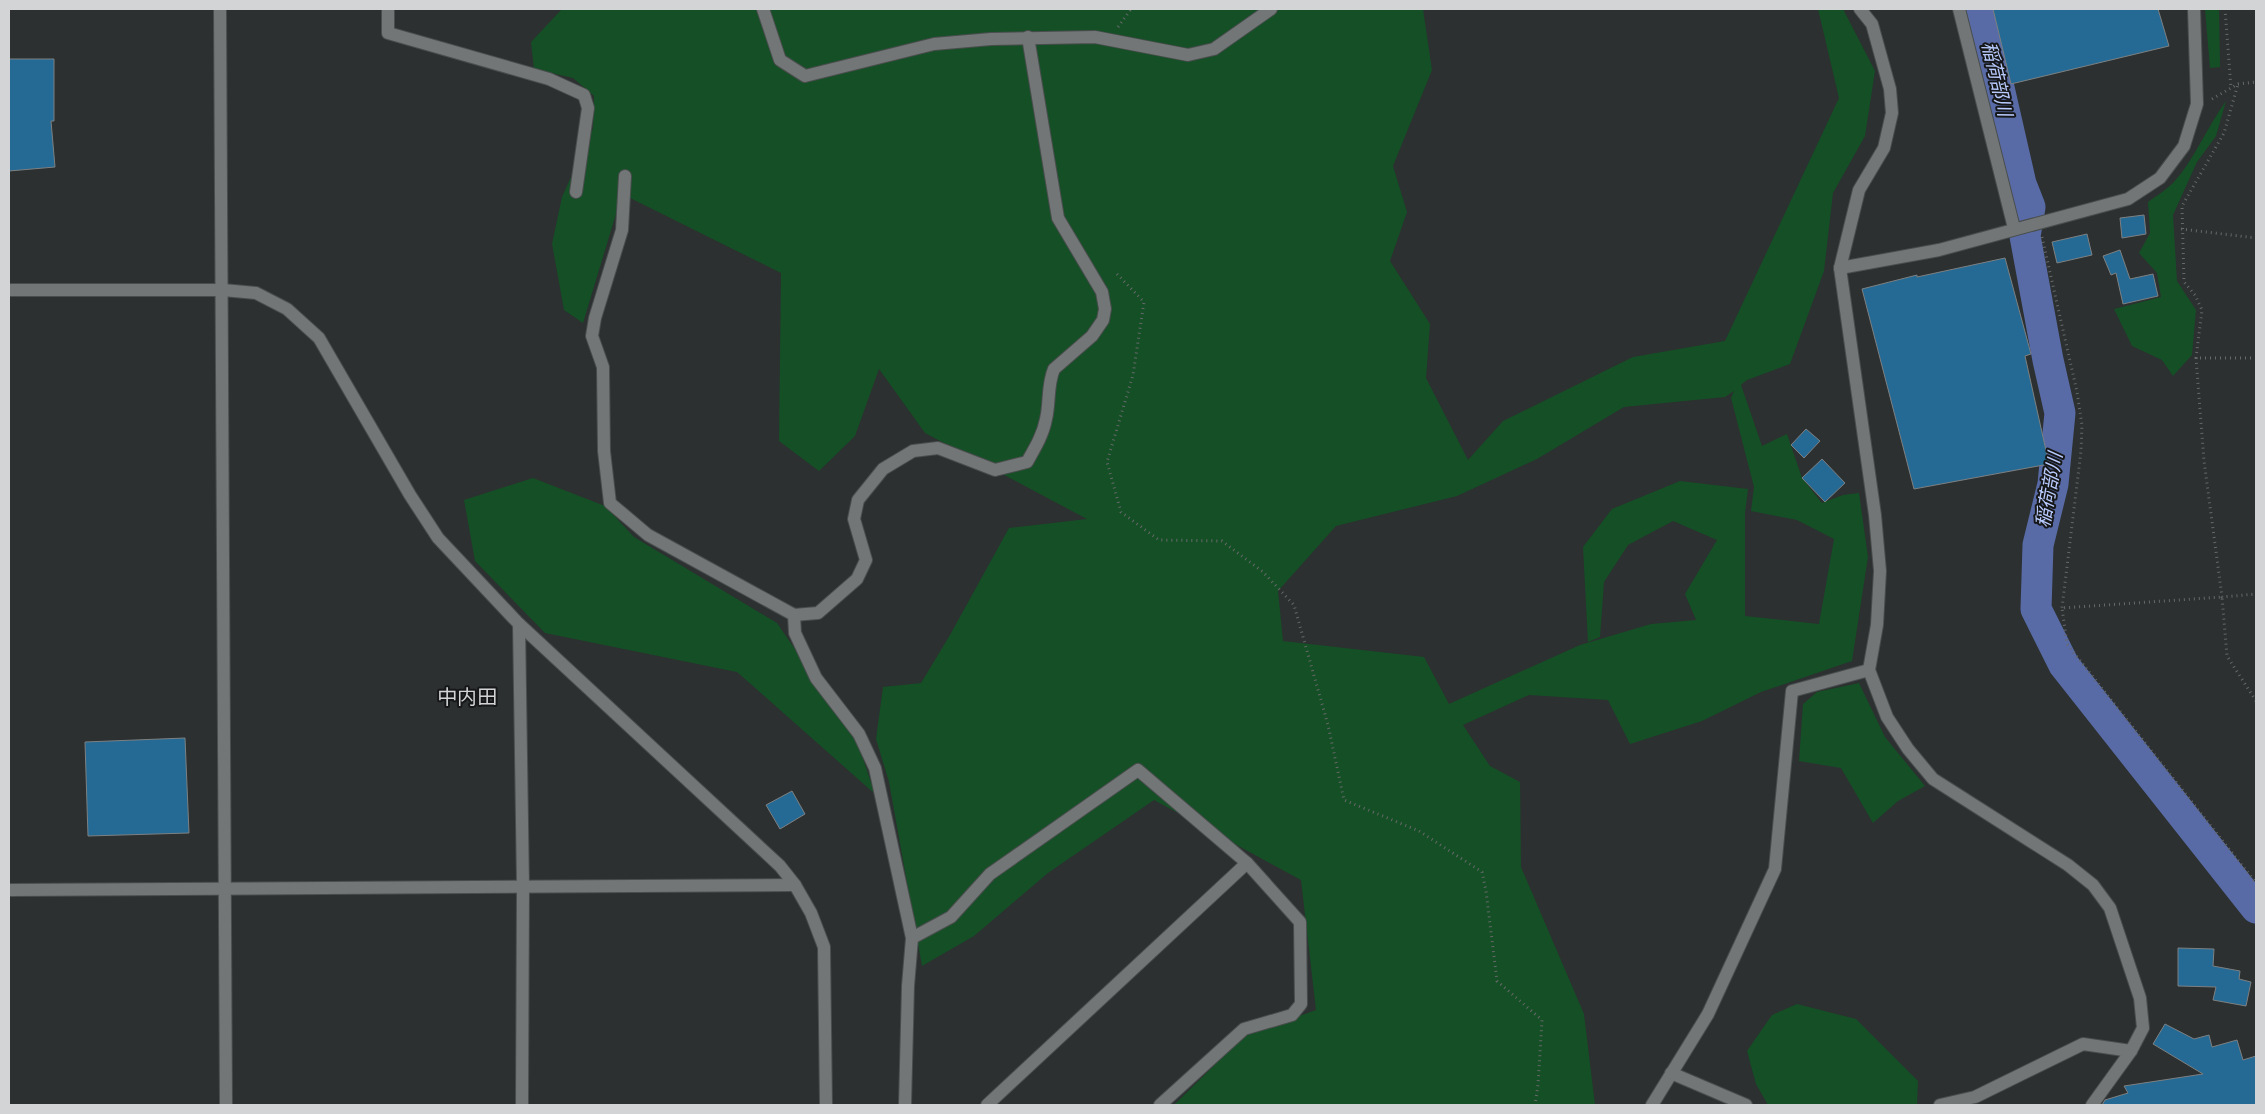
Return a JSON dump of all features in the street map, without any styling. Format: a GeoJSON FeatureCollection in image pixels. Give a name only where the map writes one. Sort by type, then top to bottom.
{"type":"FeatureCollection","features":[{"type":"Feature","properties":{"kind":"street"},"geometry":{"type":"LineString","coordinates":[[220,9],[226,1105]]}},
{"type":"Feature","properties":{"kind":"street"},"geometry":{"type":"LineString","coordinates":[[388,9],[388,33],[549,79],[584,95],[588,108],[576,192]]}},
{"type":"Feature","properties":{"kind":"street"},"geometry":{"type":"LineString","coordinates":[[763,9],[780,60],[805,76],[934,44],[1028,37],[1094,37],[1188,55],[1214,49],[1271,9]]}},
{"type":"Feature","properties":{"kind":"street"},"geometry":{"type":"LineString","coordinates":[[1860,9],[1872,24],[1890,89],[1892,113],[1884,148],[1859,190],[1840,268],[1875,515],[1880,570],[1877,625],[1869,670],[1887,717],[1908,749],[1934,779],[2068,866],[2093,885],[2110,908],[2140,998],[2143,1028],[2131,1051],[2092,1105]]}},
{"type":"Feature","properties":{"kind":"street"},"geometry":{"type":"LineString","coordinates":[[1959,9],[2014,228]]}},
{"type":"Feature","properties":{"kind":"street"},"geometry":{"type":"LineString","coordinates":[[1840,268],[1939,250],[2014,228],[2128,199],[2160,178],[2184,146],[2197,104],[2194,9]]}},
{"type":"Feature","properties":{"kind":"street"},"geometry":{"type":"LineString","coordinates":[[625,176],[622,230],[595,318],[592,336],[603,367],[604,451],[610,503],[648,535],[794,615],[818,613],[857,579],[866,560],[854,519],[858,500],[883,468],[913,451],[938,448],[995,470],[1027,462],[1040,439],[1046,419],[1051,377],[1054,369],[1092,336],[1103,320],[1105,309],[1102,292],[1058,218],[1028,37]]}},
{"type":"Feature","properties":{"kind":"street"},"geometry":{"type":"LineString","coordinates":[[9,290],[223,290],[256,293],[287,309],[319,338],[410,495],[438,538],[519,624],[780,866],[795,885],[811,913],[824,947],[826,1105]]}},
{"type":"Feature","properties":{"kind":"street"},"geometry":{"type":"LineString","coordinates":[[794,615],[795,633],[816,678],[858,734],[875,768],[912,938],[908,986],[906,1105]]}},
{"type":"Feature","properties":{"kind":"street"},"geometry":{"type":"LineString","coordinates":[[519,624],[523,888],[522,1105]]}},
{"type":"Feature","properties":{"kind":"street"},"geometry":{"type":"LineString","coordinates":[[1652,1105],[1708,1014],[1775,869],[1792,691],[1869,670]]}},
{"type":"Feature","properties":{"kind":"street"},"geometry":{"type":"LineString","coordinates":[[912,938],[951,917],[990,874],[1138,770],[1247,863],[1300,922],[1301,1004],[1292,1015],[1244,1029],[1160,1105]]}},
{"type":"Feature","properties":{"kind":"street"},"geometry":{"type":"LineString","coordinates":[[988,1105],[1089,1008],[1247,863]]}},
{"type":"Feature","properties":{"kind":"street"},"geometry":{"type":"LineString","coordinates":[[9,890],[795,885]]}},
{"type":"Feature","properties":{"kind":"street"},"geometry":{"type":"LineString","coordinates":[[1940,1105],[1975,1097],[2083,1044],[2131,1051]]}},
{"type":"Feature","properties":{"kind":"street"},"geometry":{"type":"LineString","coordinates":[[1671,1073],[1746,1105]]}},
{"type":"Feature","properties":{"kind":"path"},"geometry":{"type":"LineString","coordinates":[[1109,40],[1131,9]]}},
{"type":"Feature","properties":{"kind":"path"},"geometry":{"type":"LineString","coordinates":[[2225,9],[2231,88]]}},
{"type":"Feature","properties":{"kind":"path"},"geometry":{"type":"LineString","coordinates":[[2197,104],[2238,84],[2256,82]]}},
{"type":"Feature","properties":{"kind":"path"},"geometry":{"type":"LineString","coordinates":[[2238,84],[2224,133],[2182,206],[2181,228],[2184,282],[2195,295],[2202,310],[2196,358],[2204,461],[2222,597],[2227,656],[2256,701]]}},
{"type":"Feature","properties":{"kind":"path"},"geometry":{"type":"LineString","coordinates":[[2038,222],[2077,392],[2082,426],[2081,451],[2062,608],[2067,644],[2103,692],[2256,883]]}},
{"type":"Feature","properties":{"kind":"path"},"geometry":{"type":"LineString","coordinates":[[2181,228],[2256,238]]}},
{"type":"Feature","properties":{"kind":"path"},"geometry":{"type":"LineString","coordinates":[[1117,274],[1144,302],[1133,375],[1107,462],[1121,512],[1159,540],[1222,541],[1263,572],[1294,606],[1328,725],[1344,800],[1419,831],[1482,872],[1497,981],[1542,1020],[1535,1105]]}},
{"type":"Feature","properties":{"kind":"path"},"geometry":{"type":"LineString","coordinates":[[2196,358],[2256,358]]}},
{"type":"Feature","properties":{"kind":"path"},"geometry":{"type":"LineString","coordinates":[[2062,608],[2256,594]]}},
{"type":"Feature","properties":{"kind":"green space"},"geometry":{"type":"Polygon","coordinates":[[[562,9],[1423,9],[1432,70],[1393,166],[1407,212],[1390,261],[1430,324],[1426,378],[1468,460],[1503,421],[1633,357],[1725,341],[1839,98],[1818,9],[1843,9],[1875,71],[1865,136],[1833,193],[1824,271],[1790,364],[1747,380],[1741,385],[1762,446],[1787,434],[1802,478],[1822,503],[1843,495],[1859,493],[1868,557],[1852,661],[1761,692],[1702,721],[1630,744],[1608,700],[1529,695],[1463,725],[1490,766],[1520,782],[1521,867],[1584,1014],[1595,1105],[1174,1105],[1244,1036],[1316,1010],[1301,880],[1154,800],[1048,873],[974,936],[922,966],[889,782],[876,739],[883,687],[921,683],[950,635],[1009,528],[1087,519],[925,433],[879,369],[855,436],[819,471],[779,441],[781,273],[622,194],[583,323],[564,310],[552,244],[562,197],[593,128],[594,96],[573,78],[534,69],[531,42],[562,9]],[[1734,391],[1725,397],[1624,407],[1537,459],[1457,496],[1336,526],[1278,591],[1283,641],[1424,657],[1449,704],[1580,645],[1651,624],[1696,620],[1685,594],[1717,540],[1673,521],[1628,545],[1604,582],[1600,637],[1588,642],[1583,547],[1612,509],[1680,481],[1748,489],[1745,513],[1745,616],[1819,624],[1834,539],[1797,520],[1751,511],[1754,487],[1731,398],[1734,391]]]}},
{"type":"Feature","properties":{"kind":"green space"},"geometry":{"type":"Polygon","coordinates":[[[2205,9],[2219,9],[2220,67],[2210,68],[2205,9]]]}},
{"type":"Feature","properties":{"kind":"green space"},"geometry":{"type":"Polygon","coordinates":[[[2226,101],[2216,136],[2197,162],[2173,215],[2177,281],[2196,310],[2192,355],[2173,376],[2162,360],[2132,346],[2114,309],[2161,297],[2157,273],[2139,253],[2150,233],[2148,202],[2170,186],[2181,174],[2226,101]]]}},
{"type":"Feature","properties":{"kind":"green space"},"geometry":{"type":"Polygon","coordinates":[[[533,478],[605,506],[634,537],[777,623],[856,738],[875,794],[737,672],[545,633],[475,561],[464,500],[533,478]]]}},
{"type":"Feature","properties":{"kind":"green space"},"geometry":{"type":"Polygon","coordinates":[[[1859,683],[1885,737],[1925,786],[1898,801],[1873,823],[1841,768],[1799,761],[1803,704],[1817,692],[1859,683]]]}},
{"type":"Feature","properties":{"kind":"green space"},"geometry":{"type":"Polygon","coordinates":[[[1797,1004],[1856,1019],[1918,1081],[1917,1105],[1768,1105],[1756,1084],[1747,1051],[1772,1015],[1797,1004]]]}},
{"type":"Feature","properties":{"kind":"building"},"geometry":{"type":"Polygon","coordinates":[[[1993,9],[2158,9],[2169,46],[2011,84],[1993,9]]]}},
{"type":"Feature","properties":{"kind":"building"},"geometry":{"type":"Polygon","coordinates":[[[9,59],[54,59],[54,121],[51,121],[55,167],[9,171],[9,59]]]}},
{"type":"Feature","properties":{"kind":"building"},"geometry":{"type":"Polygon","coordinates":[[[2144,215],[2146,234],[2122,238],[2120,218],[2144,215]]]}},
{"type":"Feature","properties":{"kind":"building"},"geometry":{"type":"Polygon","coordinates":[[[2087,234],[2092,255],[2057,263],[2052,242],[2087,234]]]}},
{"type":"Feature","properties":{"kind":"building"},"geometry":{"type":"Polygon","coordinates":[[[2120,250],[2130,279],[2153,274],[2158,296],[2123,304],[2116,273],[2111,275],[2103,256],[2120,250]]]}},
{"type":"Feature","properties":{"kind":"building"},"geometry":{"type":"Polygon","coordinates":[[[2005,258],[2031,354],[2025,356],[2049,464],[1914,489],[1862,289],[1917,275],[1917,277],[2005,258]]]}},
{"type":"Feature","properties":{"kind":"building"},"geometry":{"type":"Polygon","coordinates":[[[1806,429],[1820,441],[1804,458],[1791,445],[1806,429]]]}},
{"type":"Feature","properties":{"kind":"building"},"geometry":{"type":"Polygon","coordinates":[[[1822,459],[1845,483],[1825,502],[1802,478],[1822,459]]]}},
{"type":"Feature","properties":{"kind":"building"},"geometry":{"type":"Polygon","coordinates":[[[185,738],[189,833],[88,836],[85,742],[185,738]]]}},
{"type":"Feature","properties":{"kind":"building"},"geometry":{"type":"Polygon","coordinates":[[[792,791],[805,814],[780,829],[766,805],[792,791]]]}},
{"type":"Feature","properties":{"kind":"building"},"geometry":{"type":"Polygon","coordinates":[[[2178,948],[2214,949],[2213,966],[2240,971],[2239,979],[2251,982],[2246,1006],[2213,1000],[2216,987],[2178,986],[2178,948]]]}},
{"type":"Feature","properties":{"kind":"building"},"geometry":{"type":"Polygon","coordinates":[[[2165,1024],[2194,1039],[2209,1035],[2212,1047],[2237,1040],[2243,1060],[2256,1056],[2256,1105],[2102,1105],[2105,1100],[2128,1093],[2124,1086],[2203,1074],[2153,1044],[2165,1024]]]}},
{"type":"Feature","properties":{"kind":"waterway","name":"稲荷部川"},"geometry":{"type":"LineString","coordinates":[[1981,9],[2021,184],[2030,207],[2025,236],[2060,413],[2053,484],[2038,545],[2036,609],[2064,665],[2256,908]]}},
{"type":"Feature","properties":{"kind":"district","name":"中内田"},"geometry":{"type":"Point","coordinates":[467,697]}}]}
